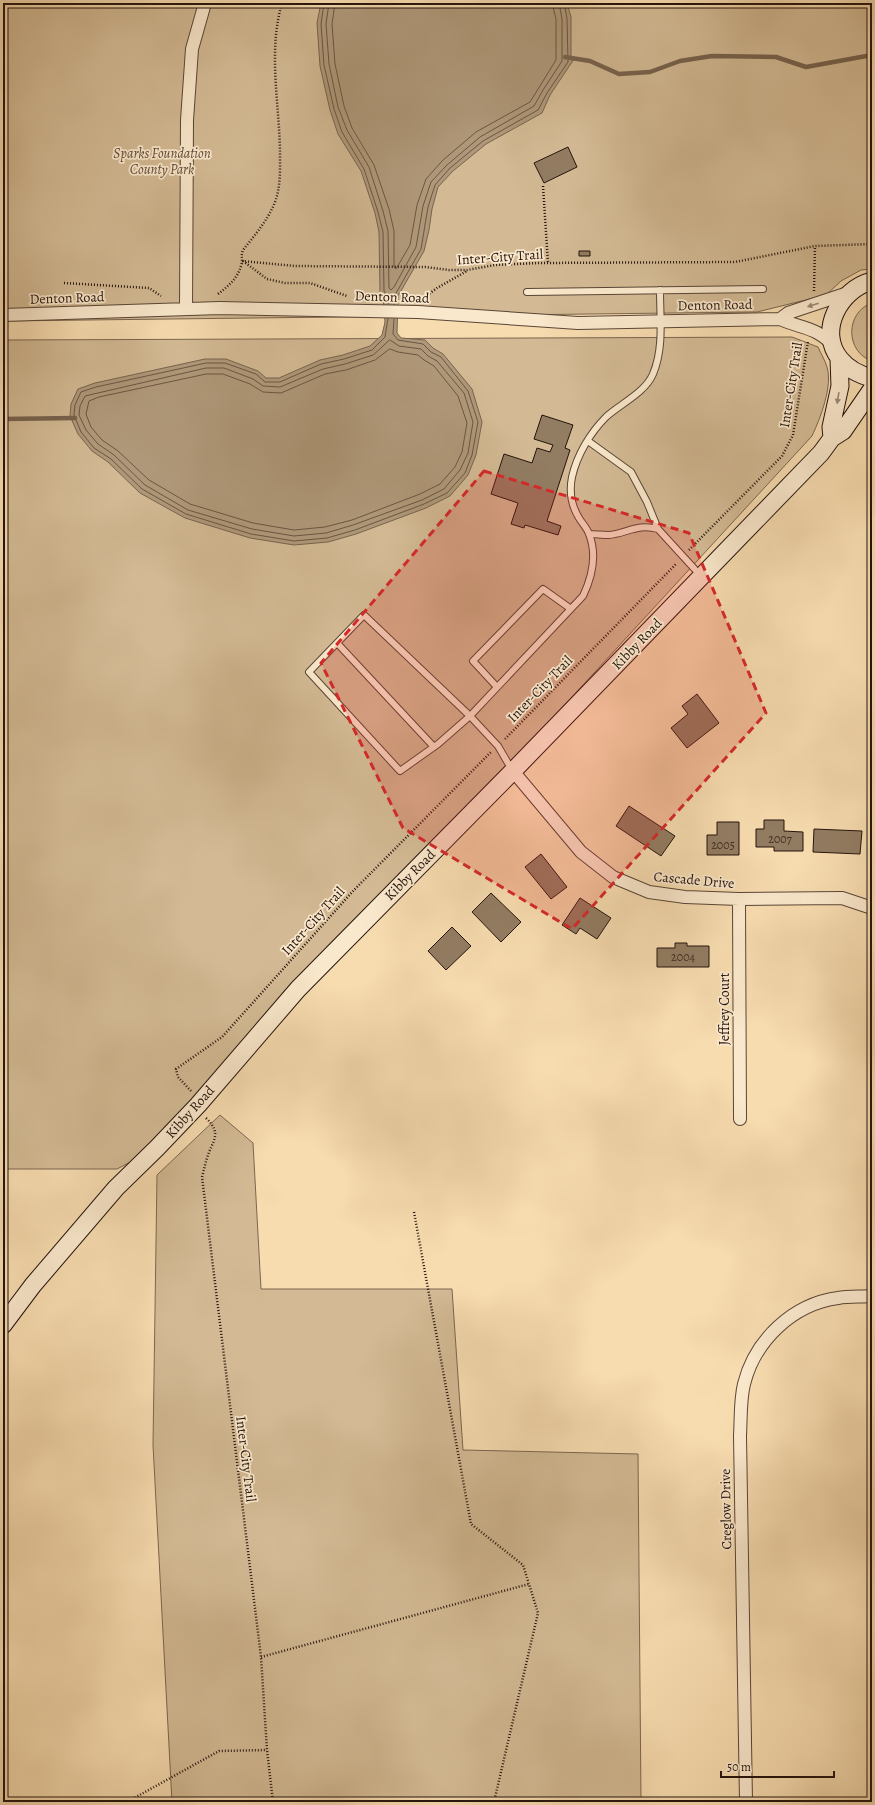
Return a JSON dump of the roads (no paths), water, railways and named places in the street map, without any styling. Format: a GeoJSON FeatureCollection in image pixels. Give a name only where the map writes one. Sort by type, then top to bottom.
{"type":"FeatureCollection","features":[{"type":"Feature","properties":{"kind":"main road"},"geometry":{"type":"LineString","coordinates":[[832,438],[831,427],[840,386],[837,352],[832,334],[832,322],[841,300],[848,293],[859,286],[872,281]]}},
{"type":"Feature","properties":{"kind":"main road"},"geometry":{"type":"LineString","coordinates":[[837,352],[847,366],[861,375],[872,378]]}},
{"type":"Feature","properties":{"kind":"main road","name":"Kibby Road"},"geometry":{"type":"LineString","coordinates":[[3,1325],[33,1286],[116,1188],[198,1105],[298,989],[702,577],[821,453],[832,438],[843,431],[872,389]]}},
{"type":"Feature","properties":{"kind":"street"},"geometry":{"type":"LineString","coordinates":[[186,309],[187,120],[192,49],[205,3]]}},
{"type":"Feature","properties":{"kind":"street","name":"Denton Road"},"geometry":{"type":"LineString","coordinates":[[780,319],[788,313],[848,293]]}},
{"type":"Feature","properties":{"kind":"street","name":"Denton Road"},"geometry":{"type":"LineString","coordinates":[[3,315],[220,308],[359,311],[416,307],[578,323],[780,319],[789,323],[810,328],[824,335],[837,352]]}},
{"type":"Feature","properties":{"kind":"street","name":"Cascade Drive"},"geometry":{"type":"LineString","coordinates":[[513,771],[581,852],[613,877],[649,892],[684,897],[739,899],[842,898],[872,908]]}},
{"type":"Feature","properties":{"kind":"street","name":"Jeffrey Court"},"geometry":{"type":"LineString","coordinates":[[739,899],[740,1119]]}},
{"type":"Feature","properties":{"kind":"street","name":"Creglow Drive"},"geometry":{"type":"LineString","coordinates":[[746,1802],[740,1436],[744,1384],[755,1354],[780,1323],[811,1306],[837,1298],[872,1296]]}},
{"type":"Feature","properties":{"kind":"lane"},"geometry":{"type":"LineString","coordinates":[[527,292],[763,289]]}},
{"type":"Feature","properties":{"kind":"lane"},"geometry":{"type":"LineString","coordinates":[[513,771],[498,746],[470,716],[364,615],[309,672],[400,771],[434,748],[470,716],[583,596],[590,580],[593,556],[589,534],[578,516],[570,494],[572,476],[582,449],[606,417],[637,394],[653,375],[660,349],[660,290]]}},
{"type":"Feature","properties":{"kind":"lane"},"geometry":{"type":"LineString","coordinates":[[588,441],[631,472],[647,502],[658,528],[702,577]]}},
{"type":"Feature","properties":{"kind":"lane"},"geometry":{"type":"LineString","coordinates":[[589,534],[609,535],[631,528],[648,526],[658,528]]}},
{"type":"Feature","properties":{"kind":"lane"},"geometry":{"type":"LineString","coordinates":[[497,687],[473,661],[543,589],[571,609]]}},
{"type":"Feature","properties":{"kind":"lane"},"geometry":{"type":"LineString","coordinates":[[337,643],[434,748]]}},
{"type":"Feature","properties":{"kind":"water"},"geometry":{"type":"Polygon","coordinates":[[[321,3],[567,3],[571,17],[571,58],[574,59],[550,95],[542,113],[486,144],[453,171],[438,187],[424,251],[398,296],[397,333],[401,338],[425,340],[433,348],[443,354],[472,389],[482,422],[476,455],[468,475],[450,496],[426,508],[356,534],[328,542],[294,545],[250,538],[185,518],[140,493],[108,462],[92,451],[78,434],[70,416],[71,404],[78,389],[95,383],[205,359],[226,359],[258,371],[266,378],[279,378],[320,360],[343,355],[370,346],[382,335],[385,322],[383,298],[380,292],[379,232],[375,213],[361,171],[338,134],[330,110],[320,66],[317,23],[321,3]]]}},
{"type":"Feature","properties":{"kind":"waterway"},"geometry":{"type":"LineString","coordinates":[[565,57],[590,61],[619,74],[650,72],[680,61],[712,56],[776,57],[806,67],[872,55]]}},
{"type":"Feature","properties":{"kind":"waterway"},"geometry":{"type":"LineString","coordinates":[[3,419],[75,418]]}},
{"type":"Feature","properties":{"kind":"park label","name":"Sparks Foundation County Park"},"geometry":{"type":"Point","coordinates":[162,162]}}]}
